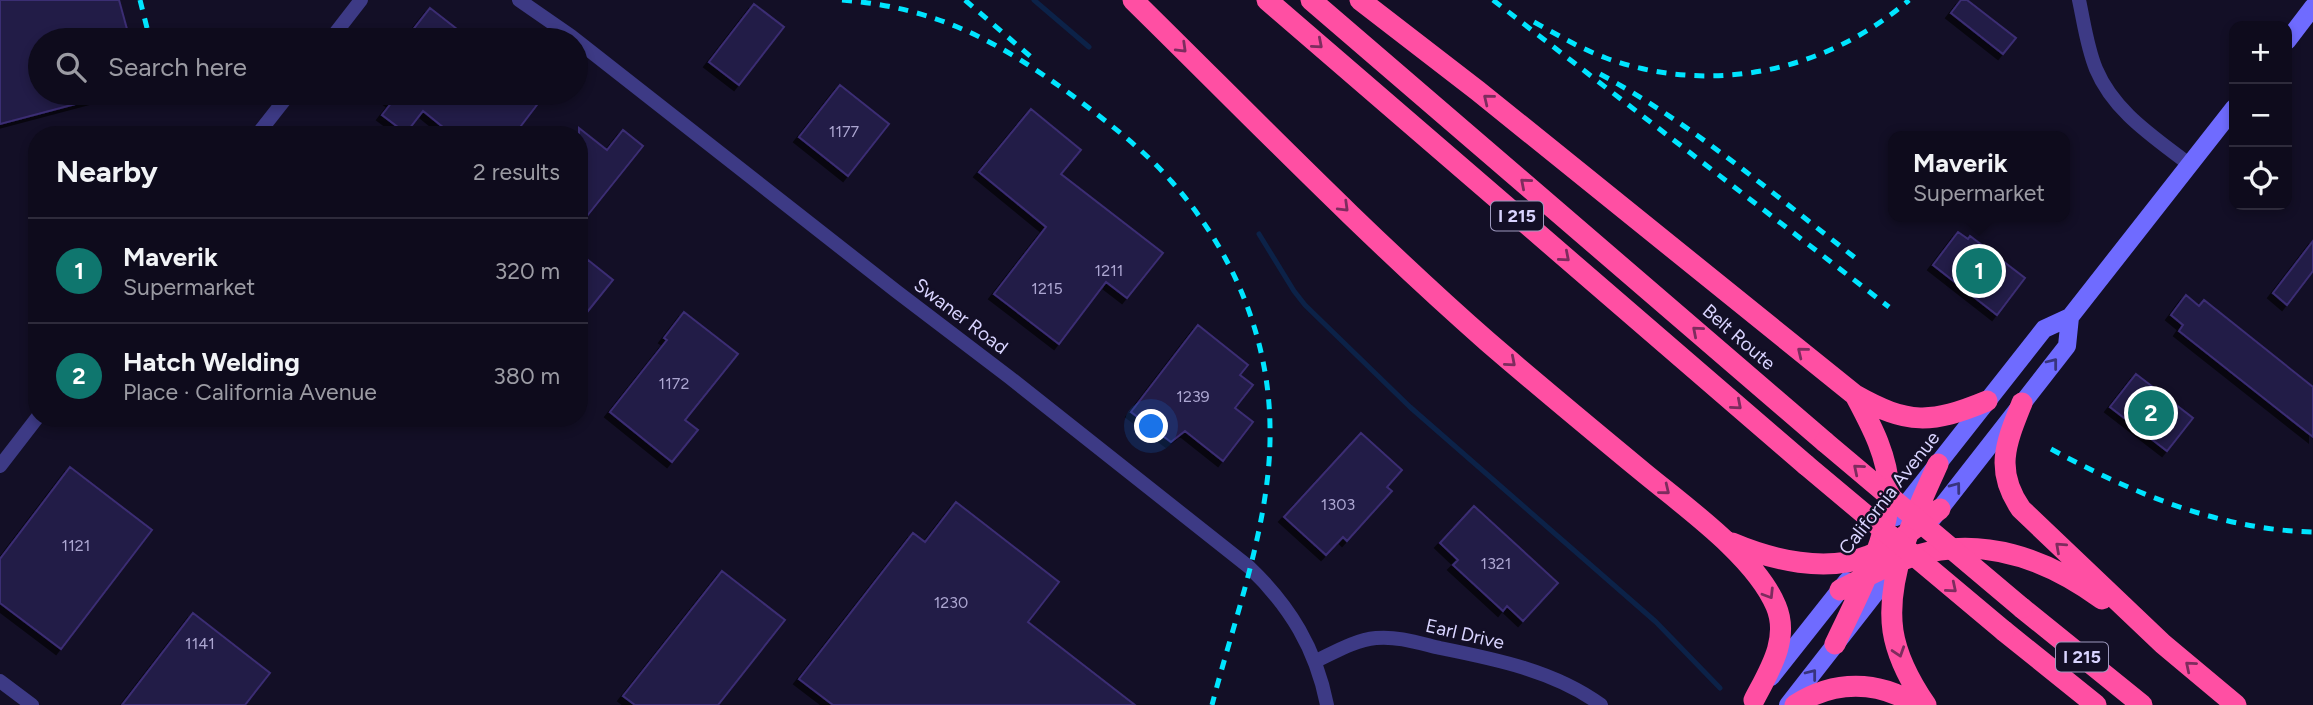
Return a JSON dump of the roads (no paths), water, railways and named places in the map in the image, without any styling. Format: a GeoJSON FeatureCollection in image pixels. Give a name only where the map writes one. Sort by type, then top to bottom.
{"type":"FeatureCollection","features":[{"type":"Feature","properties":{"kind":"highway"},"geometry":{"type":"LineString","coordinates":[[1133,0],[1466,323],[1727,541],[1768,591],[1781,620],[1777,651],[1752,703]]}},
{"type":"Feature","properties":{"kind":"highway","name":"I 215"},"geometry":{"type":"LineString","coordinates":[[1267,0],[1806,465],[2096,705]]}},
{"type":"Feature","properties":{"kind":"highway","name":"Belt Route"},"geometry":{"type":"LineString","coordinates":[[1311,0],[1825,442],[2142,705]]}},
{"type":"Feature","properties":{"kind":"highway"},"geometry":{"type":"LineString","coordinates":[[1360,0],[1478,91],[1855,395],[1891,414],[1924,418],[1959,412],[1987,401]]}},
{"type":"Feature","properties":{"kind":"highway"},"geometry":{"type":"LineString","coordinates":[[1836,644],[1872,556],[1888,504],[1886,470],[1875,432],[1855,395]]}},
{"type":"Feature","properties":{"kind":"highway"},"geometry":{"type":"LineString","coordinates":[[2022,403],[2010,434],[2004,461],[2007,485],[2012,497],[2034,523],[2163,644]]}},
{"type":"Feature","properties":{"kind":"highway"},"geometry":{"type":"LineString","coordinates":[[1926,705],[1905,669],[1893,630],[1895,581],[1909,533],[1938,464]]}},
{"type":"Feature","properties":{"kind":"highway"},"geometry":{"type":"LineString","coordinates":[[1840,590],[1872,556],[1909,533],[1940,509]]}},
{"type":"Feature","properties":{"kind":"highway"},"geometry":{"type":"LineString","coordinates":[[1727,541],[1766,557],[1797,562],[1834,562],[1872,556],[1900,561],[1935,551],[1961,549],[1987,549],[2025,556],[2068,576],[2163,644],[2236,705]]}},
{"type":"Feature","properties":{"kind":"highway"},"geometry":{"type":"LineString","coordinates":[[1796,705],[1827,691],[1856,685],[1886,690],[1916,705]]}},
{"type":"Feature","properties":{"kind":"main road"},"geometry":{"type":"LineString","coordinates":[[2292,34],[2313,7]]}},
{"type":"Feature","properties":{"kind":"main road","name":"California Avenue"},"geometry":{"type":"LineString","coordinates":[[1872,556],[1938,464],[2044,329],[2070,317],[2229,114]]}},
{"type":"Feature","properties":{"kind":"main road","name":"California Avenue"},"geometry":{"type":"LineString","coordinates":[[1788,705],[2067,346],[2070,317]]}},
{"type":"Feature","properties":{"kind":"main road"},"geometry":{"type":"LineString","coordinates":[[1752,703],[1840,590]]}},
{"type":"Feature","properties":{"kind":"street"},"geometry":{"type":"LineString","coordinates":[[339,28],[361,0]]}},
{"type":"Feature","properties":{"kind":"street","name":"Swaner Road"},"geometry":{"type":"LineString","coordinates":[[519,0],[559,28]]}},
{"type":"Feature","properties":{"kind":"street"},"geometry":{"type":"LineString","coordinates":[[2079,0],[2090,49],[2105,86],[2129,117],[2190,164]]}},
{"type":"Feature","properties":{"kind":"street","name":"Swaner Road"},"geometry":{"type":"LineString","coordinates":[[588,49],[1249,567],[1268,585],[1293,616],[1307,639],[1328,705]]}},
{"type":"Feature","properties":{"kind":"street"},"geometry":{"type":"LineString","coordinates":[[264,126],[281,105]]}},
{"type":"Feature","properties":{"kind":"street"},"geometry":{"type":"LineString","coordinates":[[0,466],[30,427]]}},
{"type":"Feature","properties":{"kind":"street","name":"Earl Drive"},"geometry":{"type":"LineString","coordinates":[[1316,662],[1357,643],[1374,638],[1394,638],[1536,672],[1566,684],[1601,705]]}},
{"type":"Feature","properties":{"kind":"street"},"geometry":{"type":"LineString","coordinates":[[0,681],[32,705]]}},
{"type":"Feature","properties":{"kind":"waterway"},"geometry":{"type":"LineString","coordinates":[[1034,0],[1089,47]]}},
{"type":"Feature","properties":{"kind":"waterway"},"geometry":{"type":"LineString","coordinates":[[1259,234],[1305,305],[1410,407],[1656,622],[1720,688]]}},
{"type":"Feature","properties":{"kind":"railway"},"geometry":{"type":"LineString","coordinates":[[140,0],[147,28]]}},
{"type":"Feature","properties":{"kind":"railway"},"geometry":{"type":"LineString","coordinates":[[842,0],[877,4],[939,20],[994,45],[1049,79],[1114,128],[1162,171],[1193,208],[1229,265],[1243,296],[1263,360],[1268,393],[1269,462],[1259,532],[1212,705]]}},
{"type":"Feature","properties":{"kind":"railway"},"geometry":{"type":"LineString","coordinates":[[965,0],[1031,57]]}},
{"type":"Feature","properties":{"kind":"railway"},"geometry":{"type":"LineString","coordinates":[[1493,0],[1889,307]]}},
{"type":"Feature","properties":{"kind":"railway"},"geometry":{"type":"LineString","coordinates":[[1534,22],[1606,58],[1645,69],[1686,75],[1726,75],[1765,70],[1804,60],[1841,45],[1876,25],[1909,0]]}},
{"type":"Feature","properties":{"kind":"railway"},"geometry":{"type":"LineString","coordinates":[[1600,74],[1668,115],[1700,138],[1858,260]]}},
{"type":"Feature","properties":{"kind":"railway"},"geometry":{"type":"LineString","coordinates":[[2051,449],[2113,480],[2178,506],[2244,524],[2313,532]]}},
{"type":"Feature","properties":{"kind":"place","name":"Maverik"},"geometry":{"type":"Point","coordinates":[1979,271]}},
{"type":"Feature","properties":{"kind":"place","name":"Hatch Welding"},"geometry":{"type":"Point","coordinates":[2151,413]}}]}
